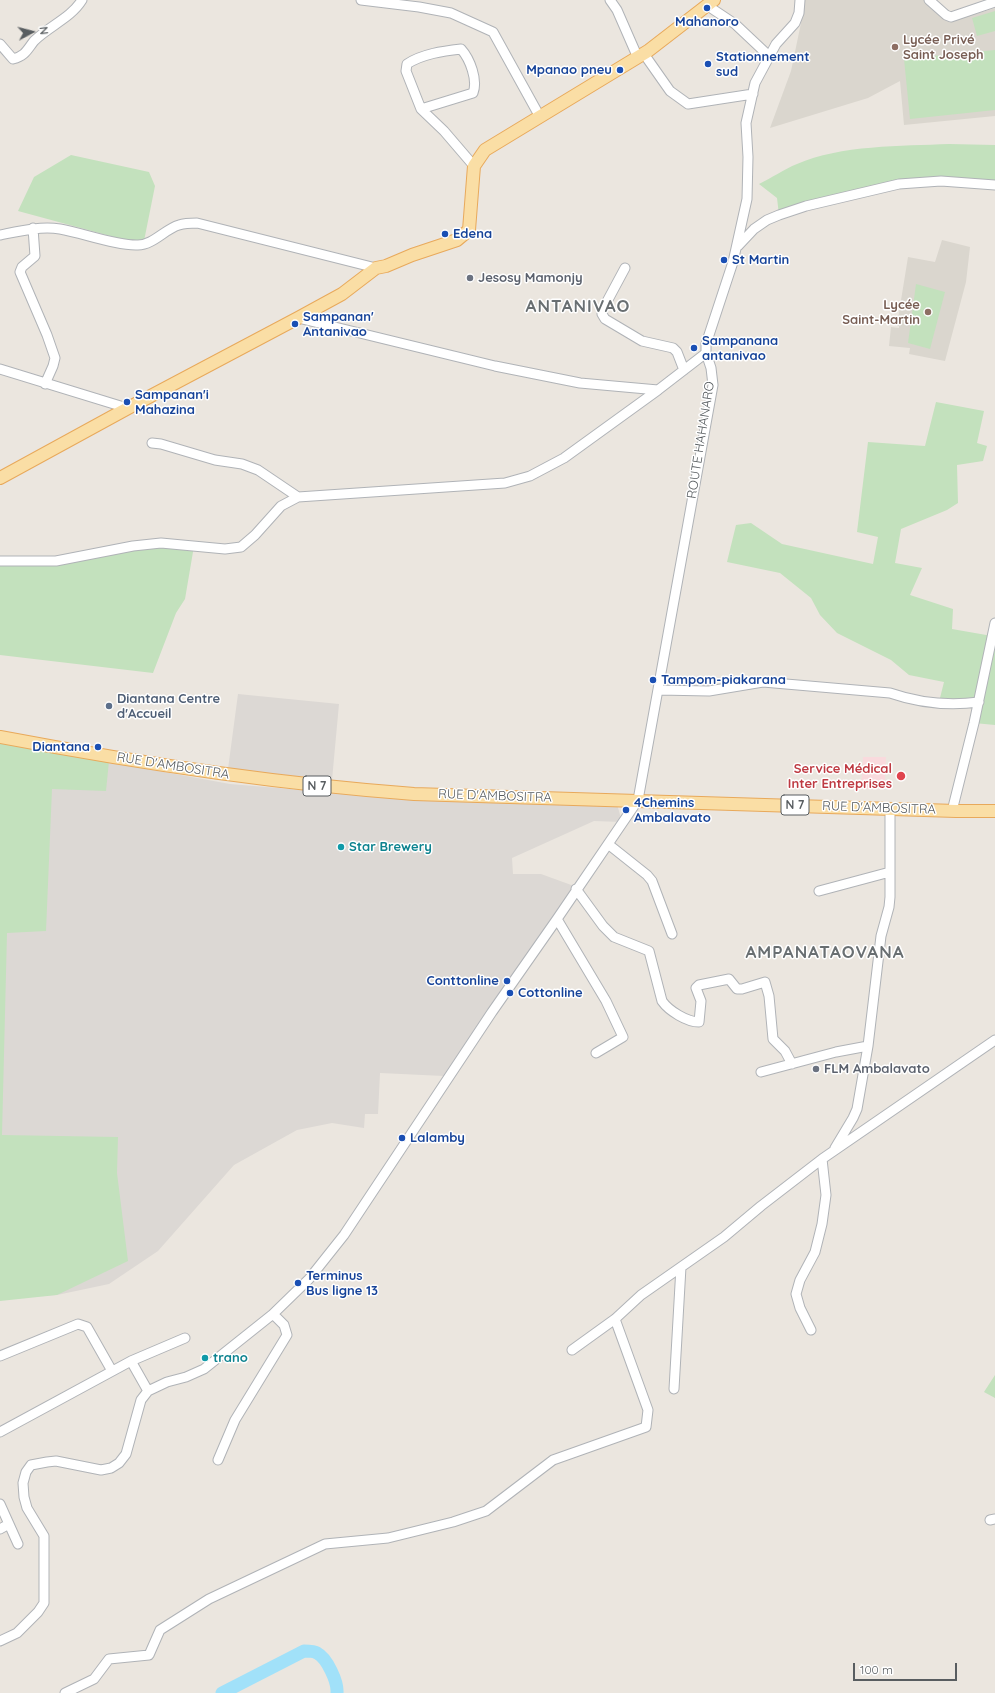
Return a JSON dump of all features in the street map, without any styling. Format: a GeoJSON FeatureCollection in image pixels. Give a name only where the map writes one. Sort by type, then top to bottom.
{"type":"FeatureCollection","features":[{"type":"Feature","properties":{"kind":"main road"},"geometry":{"type":"LineString","coordinates":[[0,478],[127,408],[342,294],[376,268],[386,266],[412,255],[457,240],[469,230],[474,166],[485,150],[641,56],[711,3]]}},
{"type":"Feature","properties":{"kind":"main road","name":"RUE D'AMBOSITRA"},"geometry":{"type":"LineString","coordinates":[[0,737],[228,775],[330,788],[414,794],[952,811],[995,811]]}},
{"type":"Feature","properties":{"kind":"street"},"geometry":{"type":"LineString","coordinates":[[0,44],[13,59],[22,56],[51,26],[72,12],[82,0]]}},
{"type":"Feature","properties":{"kind":"street"},"geometry":{"type":"LineString","coordinates":[[361,0],[419,6],[451,13],[493,32],[540,117]]}},
{"type":"Feature","properties":{"kind":"street"},"geometry":{"type":"LineString","coordinates":[[610,0],[617,10],[641,56],[670,91],[688,104],[753,94]]}},
{"type":"Feature","properties":{"kind":"street","name":"ROUTE HAHANARO"},"geometry":{"type":"LineString","coordinates":[[638,800],[713,385],[711,368],[706,353],[706,344],[737,246],[747,199],[748,157],[746,123],[755,83],[776,44],[795,23],[799,13],[800,0]]}},
{"type":"Feature","properties":{"kind":"street"},"geometry":{"type":"LineString","coordinates":[[929,0],[946,15],[951,17],[995,2]]}},
{"type":"Feature","properties":{"kind":"street"},"geometry":{"type":"LineString","coordinates":[[711,3],[769,56]]}},
{"type":"Feature","properties":{"kind":"street"},"geometry":{"type":"LineString","coordinates":[[421,109],[473,93],[476,86],[472,70],[464,52],[461,49],[449,50],[414,59],[406,64],[406,71],[421,109],[444,131],[474,166]]}},
{"type":"Feature","properties":{"kind":"street"},"geometry":{"type":"LineString","coordinates":[[737,246],[754,229],[767,220],[779,215],[806,206],[899,184],[941,181],[995,185]]}},
{"type":"Feature","properties":{"kind":"street"},"geometry":{"type":"LineString","coordinates":[[0,234],[33,228],[60,229],[124,244],[139,246],[177,225],[197,223],[376,268]]}},
{"type":"Feature","properties":{"kind":"street"},"geometry":{"type":"LineString","coordinates":[[33,228],[35,256],[22,267],[20,272],[47,335],[55,358],[45,384]]}},
{"type":"Feature","properties":{"kind":"street"},"geometry":{"type":"LineString","coordinates":[[624,268],[603,309],[602,314],[605,318],[642,341],[673,348],[677,352],[684,370]]}},
{"type":"Feature","properties":{"kind":"street"},"geometry":{"type":"LineString","coordinates":[[298,318],[503,367],[580,382],[658,390]]}},
{"type":"Feature","properties":{"kind":"street"},"geometry":{"type":"LineString","coordinates":[[0,561],[56,561],[133,546],[161,544],[226,549],[241,547],[281,506],[298,497],[505,483],[530,476],[564,458],[658,390],[706,353]]}},
{"type":"Feature","properties":{"kind":"street"},"geometry":{"type":"LineString","coordinates":[[0,369],[127,408]]}},
{"type":"Feature","properties":{"kind":"street"},"geometry":{"type":"LineString","coordinates":[[152,443],[161,444],[215,460],[242,464],[258,470],[298,497]]}},
{"type":"Feature","properties":{"kind":"street"},"geometry":{"type":"LineString","coordinates":[[952,811],[979,702],[995,623]]}},
{"type":"Feature","properties":{"kind":"street"},"geometry":{"type":"LineString","coordinates":[[658,690],[709,691],[763,682],[890,693],[910,700],[958,704],[979,702]]}},
{"type":"Feature","properties":{"kind":"street"},"geometry":{"type":"LineString","coordinates":[[0,1641],[17,1633],[38,1612],[44,1603],[44,1536],[27,1508],[24,1497],[23,1483],[26,1472],[31,1465],[56,1461],[101,1470],[111,1468],[119,1463],[126,1454],[141,1400],[148,1391],[167,1382],[186,1377],[204,1369],[273,1314],[309,1280],[344,1235],[487,1018],[638,800]]}},
{"type":"Feature","properties":{"kind":"street"},"geometry":{"type":"LineString","coordinates":[[833,1152],[854,1118],[857,1109],[868,1046],[881,936],[889,907],[890,808]]}},
{"type":"Feature","properties":{"kind":"street"},"geometry":{"type":"LineString","coordinates":[[608,844],[647,875],[652,881],[672,934]]}},
{"type":"Feature","properties":{"kind":"street"},"geometry":{"type":"LineString","coordinates":[[819,891],[890,872]]}},
{"type":"Feature","properties":{"kind":"street"},"geometry":{"type":"LineString","coordinates":[[576,889],[603,926],[614,938],[649,951],[662,1001],[666,1007],[693,1022],[699,1022],[701,1001],[696,988],[699,985],[729,978],[737,989],[742,989],[765,982],[769,996],[774,1039],[785,1051],[792,1064]]}},
{"type":"Feature","properties":{"kind":"street"},"geometry":{"type":"LineString","coordinates":[[557,919],[606,1001],[623,1037],[596,1053]]}},
{"type":"Feature","properties":{"kind":"street"},"geometry":{"type":"LineString","coordinates":[[572,1350],[615,1319],[641,1295],[724,1237],[761,1206],[822,1159],[995,1040]]}},
{"type":"Feature","properties":{"kind":"street"},"geometry":{"type":"LineString","coordinates":[[761,1072],[836,1052],[868,1046]]}},
{"type":"Feature","properties":{"kind":"street"},"geometry":{"type":"LineString","coordinates":[[811,1330],[800,1308],[796,1294],[800,1280],[815,1252],[822,1224],[826,1195],[822,1159]]}},
{"type":"Feature","properties":{"kind":"street"},"geometry":{"type":"LineString","coordinates":[[674,1389],[681,1267]]}},
{"type":"Feature","properties":{"kind":"street"},"geometry":{"type":"LineString","coordinates":[[218,1460],[235,1420],[287,1335],[284,1325],[273,1314]]}},
{"type":"Feature","properties":{"kind":"street"},"geometry":{"type":"LineString","coordinates":[[65,1693],[94,1678],[109,1659],[150,1655],[160,1630],[209,1599],[325,1544],[388,1538],[453,1522],[486,1511],[553,1460],[646,1427],[648,1410],[615,1319]]}},
{"type":"Feature","properties":{"kind":"street"},"geometry":{"type":"LineString","coordinates":[[0,1356],[78,1324],[87,1327],[112,1371]]}},
{"type":"Feature","properties":{"kind":"street"},"geometry":{"type":"LineString","coordinates":[[0,1432],[131,1361],[185,1338]]}},
{"type":"Feature","properties":{"kind":"street"},"geometry":{"type":"LineString","coordinates":[[131,1361],[148,1391]]}},
{"type":"Feature","properties":{"kind":"street"},"geometry":{"type":"LineString","coordinates":[[0,1504],[18,1544]]}},
{"type":"Feature","properties":{"kind":"street"},"geometry":{"type":"LineString","coordinates":[[0,1529],[9,1524]]}},
{"type":"Feature","properties":{"kind":"shaded area","name":"Lycée Privé Saint Joseph"},"geometry":{"type":"Polygon","coordinates":[[[803,0],[927,0],[950,22],[995,8],[995,116],[904,125],[900,81],[868,98],[770,128],[791,71],[801,23],[803,0]]]}},
{"type":"Feature","properties":{"kind":"shaded area","name":"Lycée Saint-Martin"},"geometry":{"type":"Polygon","coordinates":[[[942,240],[970,247],[966,282],[945,361],[909,354],[910,348],[889,346],[891,327],[899,328],[897,325],[908,257],[935,262],[942,240]]]}},
{"type":"Feature","properties":{"kind":"shaded area"},"geometry":{"type":"Polygon","coordinates":[[[238,694],[339,704],[332,780],[228,769],[238,694]]]}},
{"type":"Feature","properties":{"kind":"shaded area"},"geometry":{"type":"Polygon","coordinates":[[[10,744],[230,784],[373,796],[617,804],[622,822],[594,821],[512,858],[513,874],[541,874],[574,886],[444,1076],[380,1073],[378,1114],[365,1114],[364,1128],[332,1123],[297,1130],[234,1165],[158,1251],[109,1284],[57,1295],[0,1298],[0,933],[10,744]]]}},
{"type":"Feature","properties":{"kind":"shaded area"},"geometry":{"type":"Polygon","coordinates":[[[863,757],[886,757],[885,782],[881,782],[881,789],[861,789],[863,757]]]}},
{"type":"Feature","properties":{"kind":"green space"},"geometry":{"type":"Polygon","coordinates":[[[995,11],[995,31],[977,36],[972,18],[995,11]]]}},
{"type":"Feature","properties":{"kind":"green space"},"geometry":{"type":"Polygon","coordinates":[[[995,50],[995,110],[910,119],[904,59],[995,50]]]}},
{"type":"Feature","properties":{"kind":"green space"},"geometry":{"type":"Polygon","coordinates":[[[949,144],[995,145],[995,185],[899,184],[779,215],[777,198],[759,184],[787,168],[832,153],[892,146],[949,144]]]}},
{"type":"Feature","properties":{"kind":"green space"},"geometry":{"type":"Polygon","coordinates":[[[71,155],[149,172],[155,186],[144,241],[136,243],[18,211],[34,177],[71,155]]]}},
{"type":"Feature","properties":{"kind":"green space"},"geometry":{"type":"Polygon","coordinates":[[[916,284],[945,292],[930,349],[908,343],[916,284]]]}},
{"type":"Feature","properties":{"kind":"green space"},"geometry":{"type":"Polygon","coordinates":[[[936,402],[984,411],[977,443],[987,446],[983,461],[957,465],[958,503],[947,510],[901,529],[895,563],[922,568],[910,595],[953,609],[952,629],[992,636],[995,623],[995,725],[974,723],[979,702],[939,702],[944,682],[909,675],[891,660],[837,633],[820,615],[811,598],[780,573],[727,562],[736,525],[751,523],[782,544],[873,564],[878,537],[857,532],[868,442],[925,446],[936,402]]]}},
{"type":"Feature","properties":{"kind":"green space"},"geometry":{"type":"Polygon","coordinates":[[[133,546],[194,546],[185,599],[176,613],[153,673],[0,655],[0,561],[30,562],[133,546]]]}},
{"type":"Feature","properties":{"kind":"green space"},"geometry":{"type":"Polygon","coordinates":[[[0,741],[109,761],[106,791],[52,789],[46,931],[7,933],[2,1135],[118,1137],[117,1173],[128,1261],[57,1295],[0,1301],[0,741]]]}},
{"type":"Feature","properties":{"kind":"green space"},"geometry":{"type":"Polygon","coordinates":[[[995,1375],[995,1398],[984,1392],[995,1375]]]}},
{"type":"Feature","properties":{"kind":"waterway"},"geometry":{"type":"LineString","coordinates":[[222,1693],[304,1651],[316,1652],[321,1656],[328,1665],[334,1677],[337,1693]]}},
{"type":"Feature","properties":{"kind":"place","name":"Mahanoro"},"geometry":{"type":"Point","coordinates":[707,8]}},
{"type":"Feature","properties":{"kind":"place","name":"Lycée Privé Saint Joseph"},"geometry":{"type":"Point","coordinates":[895,47]}},
{"type":"Feature","properties":{"kind":"place","name":"Stationnement sud"},"geometry":{"type":"Point","coordinates":[708,64]}},
{"type":"Feature","properties":{"kind":"place","name":"Mpanao pneu"},"geometry":{"type":"Point","coordinates":[620,70]}},
{"type":"Feature","properties":{"kind":"place","name":"Edena"},"geometry":{"type":"Point","coordinates":[445,234]}},
{"type":"Feature","properties":{"kind":"place","name":"St Martin"},"geometry":{"type":"Point","coordinates":[724,260]}},
{"type":"Feature","properties":{"kind":"place","name":"Jesosy Mamonjy"},"geometry":{"type":"Point","coordinates":[470,278]}},
{"type":"Feature","properties":{"kind":"place","name":"Lycée Saint-Martin"},"geometry":{"type":"Point","coordinates":[928,312]}},
{"type":"Feature","properties":{"kind":"place","name":"Sampanan' Antanivao"},"geometry":{"type":"Point","coordinates":[295,324]}},
{"type":"Feature","properties":{"kind":"place","name":"Sampanana antanivao"},"geometry":{"type":"Point","coordinates":[694,348]}},
{"type":"Feature","properties":{"kind":"place","name":"Sampanan'i Mahazina"},"geometry":{"type":"Point","coordinates":[127,402]}},
{"type":"Feature","properties":{"kind":"place","name":"Tampom-piakarana"},"geometry":{"type":"Point","coordinates":[653,680]}},
{"type":"Feature","properties":{"kind":"place","name":"Diantana Centre d'Accueil"},"geometry":{"type":"Point","coordinates":[109,706]}},
{"type":"Feature","properties":{"kind":"place","name":"Diantana"},"geometry":{"type":"Point","coordinates":[98,747]}},
{"type":"Feature","properties":{"kind":"place","name":"Service Médical Inter Entreprises"},"geometry":{"type":"Point","coordinates":[901,776]}},
{"type":"Feature","properties":{"kind":"place","name":"4Chemins Ambalavato"},"geometry":{"type":"Point","coordinates":[626,810]}},
{"type":"Feature","properties":{"kind":"place","name":"Star Brewery"},"geometry":{"type":"Point","coordinates":[341,847]}},
{"type":"Feature","properties":{"kind":"place","name":"Conttonline"},"geometry":{"type":"Point","coordinates":[507,981]}},
{"type":"Feature","properties":{"kind":"place","name":"Cottonline"},"geometry":{"type":"Point","coordinates":[510,993]}},
{"type":"Feature","properties":{"kind":"place","name":"FLM Ambalavato"},"geometry":{"type":"Point","coordinates":[816,1069]}},
{"type":"Feature","properties":{"kind":"place","name":"Lalamby"},"geometry":{"type":"Point","coordinates":[402,1138]}},
{"type":"Feature","properties":{"kind":"place","name":"Terminus Bus ligne 13"},"geometry":{"type":"Point","coordinates":[298,1283]}},
{"type":"Feature","properties":{"kind":"place","name":"trano"},"geometry":{"type":"Point","coordinates":[205,1358]}},
{"type":"Feature","properties":{"kind":"district","name":"ANTANIVAO"},"geometry":{"type":"Point","coordinates":[578,307]}},
{"type":"Feature","properties":{"kind":"district","name":"AMPANATAOVANA"},"geometry":{"type":"Point","coordinates":[825,953]}}]}
